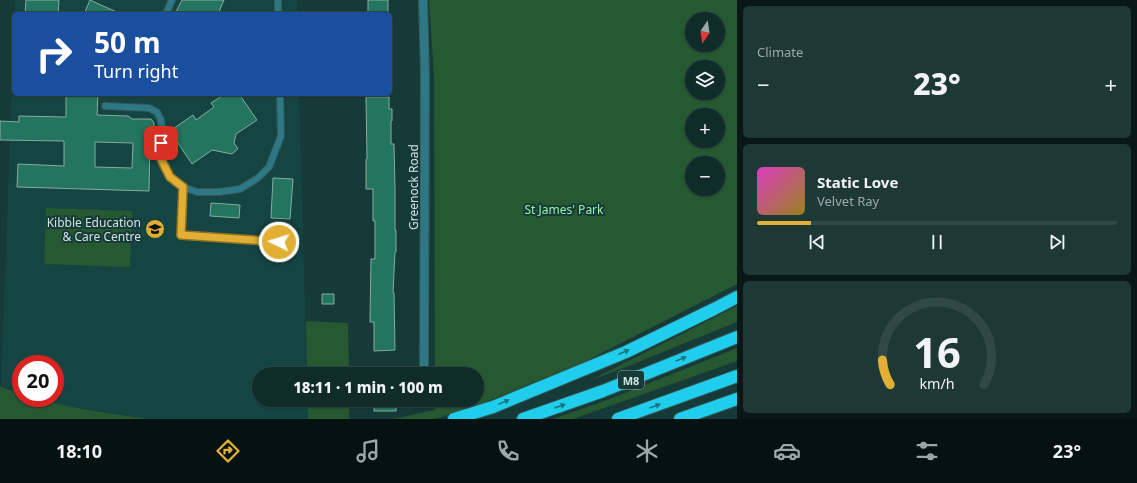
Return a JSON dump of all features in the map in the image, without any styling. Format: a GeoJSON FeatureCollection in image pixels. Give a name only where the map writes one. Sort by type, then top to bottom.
{"type":"FeatureCollection","features":[{"type":"Feature","properties":{"kind":"highway"},"geometry":{"type":"LineString","coordinates":[[454,419],[493,407],[626,352],[737,297]]}},
{"type":"Feature","properties":{"kind":"highway","name":"M8"},"geometry":{"type":"LineString","coordinates":[[523,419],[603,391],[737,336]]}},
{"type":"Feature","properties":{"kind":"highway"},"geometry":{"type":"LineString","coordinates":[[618,419],[737,376]]}},
{"type":"Feature","properties":{"kind":"highway"},"geometry":{"type":"LineString","coordinates":[[680,419],[737,399]]}},
{"type":"Feature","properties":{"kind":"highway"},"geometry":{"type":"LineString","coordinates":[[698,419],[737,407]]}},
{"type":"Feature","properties":{"kind":"street","name":"Greenock Road"},"geometry":{"type":"LineString","coordinates":[[423,0],[426,74],[424,367]]}},
{"type":"Feature","properties":{"kind":"lane"},"geometry":{"type":"LineString","coordinates":[[167,12],[172,0]]}},
{"type":"Feature","properties":{"kind":"lane"},"geometry":{"type":"LineString","coordinates":[[278,0],[278,12]]}},
{"type":"Feature","properties":{"kind":"lane"},"geometry":{"type":"LineString","coordinates":[[104,106],[150,108],[157,112],[161,120],[162,130],[160,157],[170,177],[183,187],[197,192],[219,192],[240,189],[258,178],[269,167],[281,136],[280,96]]}},
{"type":"Feature","properties":{"kind":"lane"},"geometry":{"type":"LineString","coordinates":[[183,187],[181,235],[279,242]]}},
{"type":"Feature","properties":{"kind":"shaded area"},"geometry":{"type":"Polygon","coordinates":[[[15,0],[297,0],[297,12],[15,12],[15,0]]]}},
{"type":"Feature","properties":{"kind":"shaded area","name":"Kibble Education & Care Centre"},"geometry":{"type":"Polygon","coordinates":[[[12,87],[12,96],[299,96],[307,367],[252,367],[252,407],[308,407],[308,419],[150,419],[64,405],[64,355],[12,355],[12,389],[1,385],[12,87]]]}},
{"type":"Feature","properties":{"kind":"green space","name":"St James' Park"},"geometry":{"type":"Polygon","coordinates":[[[429,0],[737,0],[737,284],[584,362],[484,403],[484,367],[435,367],[434,76],[429,0]]]}},
{"type":"Feature","properties":{"kind":"green space"},"geometry":{"type":"Polygon","coordinates":[[[46,208],[132,211],[130,267],[44,264],[46,208]]]}},
{"type":"Feature","properties":{"kind":"green space"},"geometry":{"type":"Polygon","coordinates":[[[737,306],[737,322],[589,381],[737,306]]]}},
{"type":"Feature","properties":{"kind":"green space"},"geometry":{"type":"Polygon","coordinates":[[[306,321],[348,323],[349,367],[307,367],[306,321]]]}},
{"type":"Feature","properties":{"kind":"green space"},"geometry":{"type":"Polygon","coordinates":[[[737,348],[737,361],[573,419],[553,419],[610,399],[737,348]]]}},
{"type":"Feature","properties":{"kind":"green space"},"geometry":{"type":"Polygon","coordinates":[[[0,386],[12,391],[12,407],[64,407],[64,405],[150,419],[0,419],[0,386]]]}},
{"type":"Feature","properties":{"kind":"green space"},"geometry":{"type":"Polygon","coordinates":[[[308,407],[349,407],[349,419],[308,419],[308,407]]]}},
{"type":"Feature","properties":{"kind":"green space","name":"St James' Park"},"geometry":{"type":"Polygon","coordinates":[[[435,407],[473,407],[435,419],[393,419],[435,410],[435,407]]]}},
{"type":"Feature","properties":{"kind":"building"},"geometry":{"type":"Polygon","coordinates":[[[26,0],[59,0],[58,12],[25,12],[26,0]]]}},
{"type":"Feature","properties":{"kind":"building"},"geometry":{"type":"Polygon","coordinates":[[[90,0],[117,12],[85,12],[90,0]]]}},
{"type":"Feature","properties":{"kind":"building"},"geometry":{"type":"Polygon","coordinates":[[[182,0],[224,0],[219,12],[176,12],[182,0]]]}},
{"type":"Feature","properties":{"kind":"building"},"geometry":{"type":"Polygon","coordinates":[[[368,0],[388,0],[388,12],[368,12],[368,0]]]}},
{"type":"Feature","properties":{"kind":"building"},"geometry":{"type":"Polygon","coordinates":[[[66,96],[98,96],[97,115],[128,116],[132,119],[151,119],[154,123],[153,134],[150,138],[149,191],[17,187],[18,164],[64,166],[64,141],[0,140],[0,121],[19,122],[19,116],[66,117],[66,96]],[[95,142],[95,167],[132,168],[133,143],[95,142]]]}},
{"type":"Feature","properties":{"kind":"building"},"geometry":{"type":"Polygon","coordinates":[[[222,96],[240,96],[257,120],[236,134],[234,143],[238,149],[232,154],[212,150],[192,164],[170,131],[193,115],[196,120],[214,107],[211,103],[222,96]]]}},
{"type":"Feature","properties":{"kind":"building"},"geometry":{"type":"Polygon","coordinates":[[[366,97],[389,97],[389,109],[392,109],[391,144],[394,144],[396,230],[393,293],[395,350],[374,351],[374,322],[370,322],[371,259],[375,259],[375,221],[373,221],[373,189],[366,189],[366,97]]]}},
{"type":"Feature","properties":{"kind":"building"},"geometry":{"type":"Polygon","coordinates":[[[273,178],[293,179],[290,219],[271,218],[273,178]]]}},
{"type":"Feature","properties":{"kind":"building"},"geometry":{"type":"Polygon","coordinates":[[[211,203],[240,205],[239,218],[210,216],[211,203]]]}},
{"type":"Feature","properties":{"kind":"building"},"geometry":{"type":"Polygon","coordinates":[[[322,294],[334,294],[334,304],[322,304],[322,294]]]}},
{"type":"Feature","properties":{"kind":"building"},"geometry":{"type":"Polygon","coordinates":[[[374,407],[396,407],[396,411],[374,411],[374,407]]]}},
{"type":"Feature","properties":{"kind":"place","name":"Kibble Education & Care Centre"},"geometry":{"type":"Point","coordinates":[155,229]}},
{"type":"Feature","properties":{"kind":"route"},"geometry":{"type":"LineString","coordinates":[[161,143],[160,157],[170,177],[183,187],[181,235],[279,242]]}}]}
